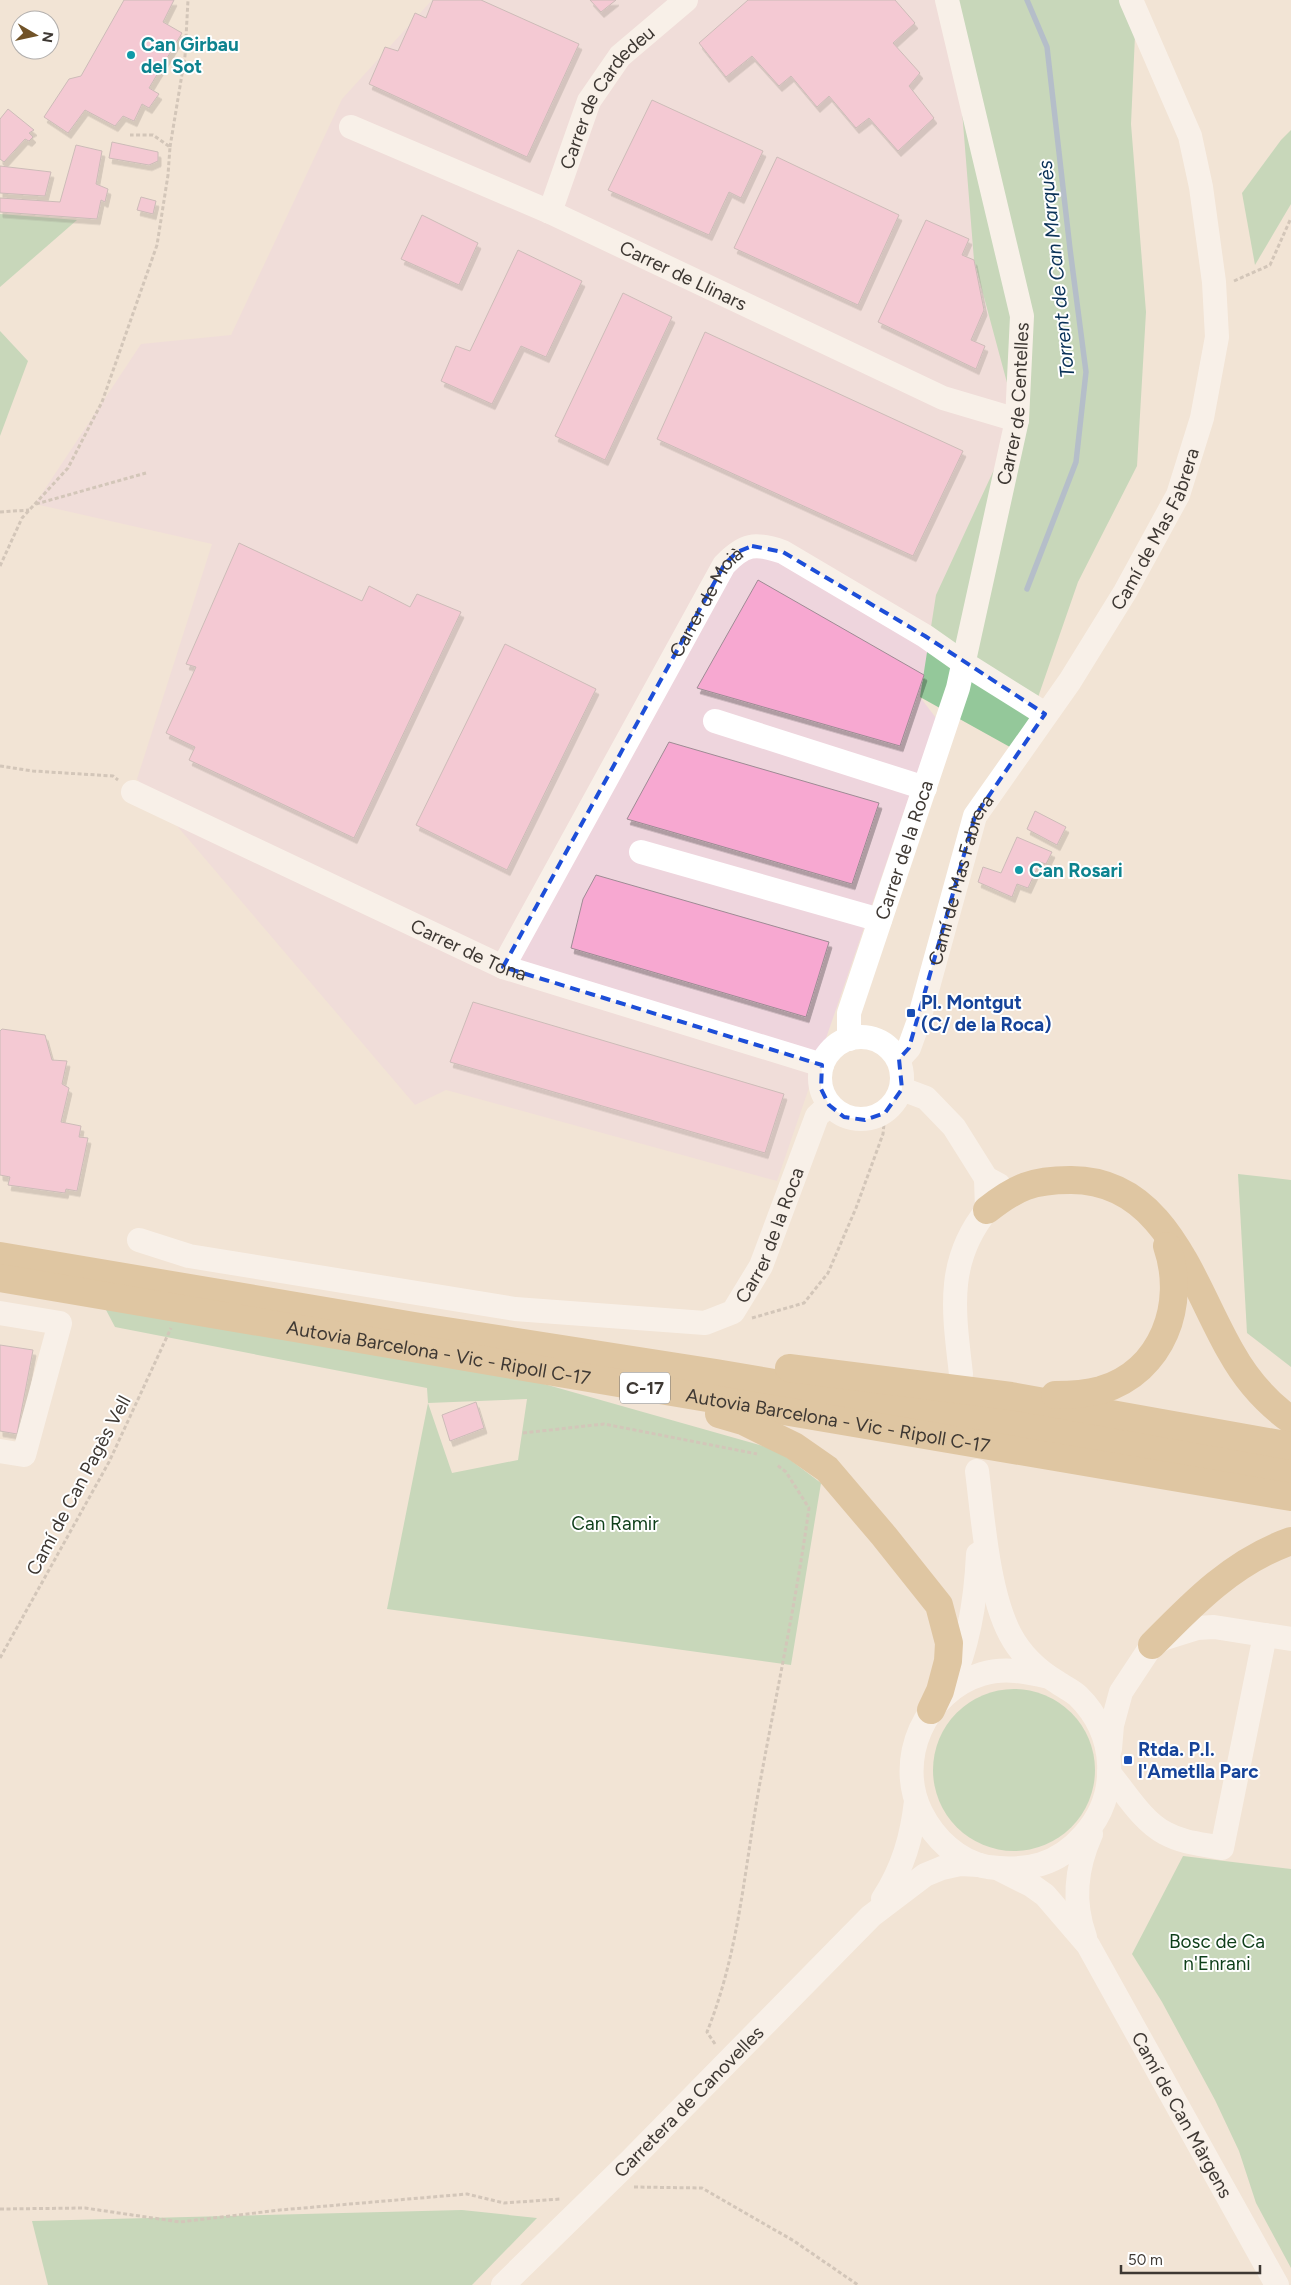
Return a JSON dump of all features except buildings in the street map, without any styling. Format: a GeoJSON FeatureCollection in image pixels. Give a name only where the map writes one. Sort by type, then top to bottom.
{"type":"FeatureCollection","features":[{"type":"Feature","properties":{"kind":"highway"},"geometry":{"type":"LineString","coordinates":[[987,1210],[1010,1192],[1045,1180],[1080,1179],[1099,1183],[1134,1198],[1157,1219],[1192,1275],[1231,1352],[1247,1377],[1270,1404],[1291,1420]]}},
{"type":"Feature","properties":{"kind":"highway"},"geometry":{"type":"LineString","coordinates":[[1011,1396],[1082,1394],[1103,1389],[1138,1370],[1153,1355],[1164,1337],[1172,1315],[1175,1295],[1170,1255],[1157,1219]]}},
{"type":"Feature","properties":{"kind":"highway","name":"Autovia Barcelona - Vic - Ripoll C-17"},"geometry":{"type":"LineString","coordinates":[[0,1256],[726,1375],[1291,1471]]}},
{"type":"Feature","properties":{"kind":"highway","name":"Autovia Barcelona - Vic - Ripoll C-17"},"geometry":{"type":"LineString","coordinates":[[0,1278],[1291,1498]]}},
{"type":"Feature","properties":{"kind":"highway"},"geometry":{"type":"LineString","coordinates":[[0,1293],[82,1302],[108,1296]]}},
{"type":"Feature","properties":{"kind":"highway"},"geometry":{"type":"LineString","coordinates":[[562,1349],[668,1352],[1011,1396],[1291,1446]]}},
{"type":"Feature","properties":{"kind":"highway"},"geometry":{"type":"LineString","coordinates":[[624,1385],[743,1421],[794,1446],[826,1469],[884,1536],[939,1605],[950,1643],[939,1702]]}},
{"type":"Feature","properties":{"kind":"highway"},"geometry":{"type":"LineString","coordinates":[[1152,1645],[1205,1592],[1227,1574],[1250,1559],[1291,1541]]}},
{"type":"Feature","properties":{"kind":"street","name":"Carrer de Cardedeu"},"geometry":{"type":"LineString","coordinates":[[550,212],[589,101],[620,56],[686,0]]}},
{"type":"Feature","properties":{"kind":"street","name":"Carrer de Centelles"},"geometry":{"type":"LineString","coordinates":[[947,0],[1022,316],[1017,420],[962,662]]}},
{"type":"Feature","properties":{"kind":"street","name":"Camí de Mas Fabrera"},"geometry":{"type":"LineString","coordinates":[[899,1059],[910,1048],[918,1023],[975,816],[1070,681],[1125,592],[1178,495],[1202,418],[1217,337],[1215,290],[1201,187],[1190,136],[1131,0]]}},
{"type":"Feature","properties":{"kind":"street","name":"Carrer de Llinars"},"geometry":{"type":"LineString","coordinates":[[351,127],[550,212],[943,398],[1017,420]]}},
{"type":"Feature","properties":{"kind":"street","name":"Carrer de Moià"},"geometry":{"type":"LineString","coordinates":[[503,967],[724,565],[737,552],[752,546],[767,546],[783,552],[926,636],[962,662],[1045,714]]}},
{"type":"Feature","properties":{"kind":"street","name":"Carrer de la Roca"},"geometry":{"type":"LineString","coordinates":[[849,1039],[849,1013],[958,688],[962,662]]}},
{"type":"Feature","properties":{"kind":"street"},"geometry":{"type":"LineString","coordinates":[[715,721],[924,788]]}},
{"type":"Feature","properties":{"kind":"street","name":"Carrer de Tona"},"geometry":{"type":"LineString","coordinates":[[133,792],[503,967],[822,1065]]}},
{"type":"Feature","properties":{"kind":"street"},"geometry":{"type":"LineString","coordinates":[[641,852],[880,920]]}},
{"type":"Feature","properties":{"kind":"street"},"geometry":{"type":"LineString","coordinates":[[868,1037],[889,1047],[899,1059],[902,1089],[885,1113],[865,1120],[844,1116],[829,1105],[821,1089],[822,1065],[833,1048],[849,1039],[868,1037]]}},
{"type":"Feature","properties":{"kind":"street"},"geometry":{"type":"LineString","coordinates":[[902,1089],[926,1098],[954,1127],[986,1178],[1010,1192]]}},
{"type":"Feature","properties":{"kind":"street","name":"Carrer de la Roca"},"geometry":{"type":"LineString","coordinates":[[733,1312],[761,1266],[817,1116],[829,1105]]}},
{"type":"Feature","properties":{"kind":"street"},"geometry":{"type":"LineString","coordinates":[[961,1374],[954,1306],[956,1283],[966,1243],[975,1224],[987,1210],[986,1178]]}},
{"type":"Feature","properties":{"kind":"street"},"geometry":{"type":"LineString","coordinates":[[139,1240],[189,1256],[515,1309],[704,1323],[733,1312]]}},
{"type":"Feature","properties":{"kind":"street"},"geometry":{"type":"LineString","coordinates":[[0,1313],[60,1323],[24,1456],[0,1451]]}},
{"type":"Feature","properties":{"kind":"street"},"geometry":{"type":"LineString","coordinates":[[987,1866],[952,1851],[930,1829],[916,1800],[910,1769],[916,1738],[939,1702],[964,1649],[977,1584],[978,1482],[994,1589],[1001,1614],[1010,1635],[1020,1651],[1031,1663],[1078,1696],[1094,1716],[1099,1723],[1109,1764],[1136,1806],[1164,1833],[1191,1842],[1222,1848],[1265,1635]]}},
{"type":"Feature","properties":{"kind":"street"},"geometry":{"type":"LineString","coordinates":[[1152,1645],[1165,1638],[1197,1628],[1214,1626],[1291,1639]]}},
{"type":"Feature","properties":{"kind":"street","name":"Camí de Can Màrgens"},"geometry":{"type":"LineString","coordinates":[[1152,1645],[1122,1692],[1112,1725],[1108,1790],[1085,1847],[1076,1881],[1079,1920],[1088,1945],[1276,2285]]}},
{"type":"Feature","properties":{"kind":"street"},"geometry":{"type":"LineString","coordinates":[[939,1702],[953,1688],[982,1674],[1016,1670],[1049,1677]]}},
{"type":"Feature","properties":{"kind":"street","name":"Carretera de Canovelles"},"geometry":{"type":"LineString","coordinates":[[871,1916],[896,1877],[908,1848],[913,1828],[916,1800]]}},
{"type":"Feature","properties":{"kind":"street","name":"Carretera de Canovelles"},"geometry":{"type":"LineString","coordinates":[[503,2285],[724,2066],[871,1916],[925,1875],[942,1868],[960,1864],[1011,1870],[1042,1865],[1073,1848],[1096,1822]]}},
{"type":"Feature","properties":{"kind":"street","name":"Camí de Can Màrgens"},"geometry":{"type":"LineString","coordinates":[[987,1866],[1016,1876],[1045,1895],[1088,1945]]}},
{"type":"Feature","properties":{"kind":"path"},"geometry":{"type":"LineString","coordinates":[[0,566],[22,518],[68,468],[102,402],[157,245],[168,175],[170,147],[185,56],[188,0]]}},
{"type":"Feature","properties":{"kind":"path"},"geometry":{"type":"LineString","coordinates":[[130,135],[153,135],[170,147]]}},
{"type":"Feature","properties":{"kind":"path"},"geometry":{"type":"LineString","coordinates":[[1215,290],[1270,266],[1291,218]]}},
{"type":"Feature","properties":{"kind":"path"},"geometry":{"type":"LineString","coordinates":[[35,504],[146,473]]}},
{"type":"Feature","properties":{"kind":"path"},"geometry":{"type":"LineString","coordinates":[[0,512],[30,510]]}},
{"type":"Feature","properties":{"kind":"path"},"geometry":{"type":"LineString","coordinates":[[0,766],[34,772],[112,776],[133,792]]}},
{"type":"Feature","properties":{"kind":"path"},"geometry":{"type":"LineString","coordinates":[[733,1312],[755,1319],[804,1303],[828,1273],[856,1208],[883,1134],[885,1113]]}},
{"type":"Feature","properties":{"kind":"path","name":"Camí de Can Pagès Vell"},"geometry":{"type":"LineString","coordinates":[[0,1658],[109,1462],[174,1322]]}},
{"type":"Feature","properties":{"kind":"path"},"geometry":{"type":"LineString","coordinates":[[523,1433],[604,1424],[767,1456]]}},
{"type":"Feature","properties":{"kind":"path"},"geometry":{"type":"LineString","coordinates":[[724,2066],[707,2032],[720,2000],[733,1951],[759,1790],[809,1508],[786,1472],[773,1461]]}},
{"type":"Feature","properties":{"kind":"path"},"geometry":{"type":"LineString","coordinates":[[0,2209],[85,2208],[180,2222],[280,2210],[467,2194],[504,2204],[598,2192],[702,2188],[794,2241],[858,2285]]}},
{"type":"Feature","properties":{"kind":"highlighted area"},"geometry":{"type":"Polygon","coordinates":[[[752,546],[783,552],[925,636],[1045,714],[975,816],[909,1048],[899,1059],[902,1089],[885,1113],[865,1120],[844,1117],[829,1105],[821,1089],[822,1065],[503,967],[724,565],[737,552],[752,546]]]}},
{"type":"Feature","properties":{"kind":"shaded area"},"geometry":{"type":"Polygon","coordinates":[[[432,0],[945,0],[1017,420],[920,697],[936,718],[777,1181],[446,1090],[415,1105],[137,779],[212,544],[35,504],[141,344],[231,335],[342,99],[432,0]]]}},
{"type":"Feature","properties":{"kind":"green space"},"geometry":{"type":"Polygon","coordinates":[[[945,0],[1124,0],[1136,13],[1131,124],[1146,312],[1137,466],[1078,582],[1019,752],[920,697],[936,595],[1017,420],[974,260],[956,36],[945,0]]]}},
{"type":"Feature","properties":{"kind":"green space"},"geometry":{"type":"Polygon","coordinates":[[[1291,130],[1291,204],[1255,265],[1242,193],[1281,140],[1291,130]]]}},
{"type":"Feature","properties":{"kind":"green space"},"geometry":{"type":"Polygon","coordinates":[[[0,214],[77,220],[0,287],[0,214]]]}},
{"type":"Feature","properties":{"kind":"green space"},"geometry":{"type":"Polygon","coordinates":[[[0,331],[28,361],[0,436],[0,331]]]}},
{"type":"Feature","properties":{"kind":"green space"},"geometry":{"type":"Polygon","coordinates":[[[1238,1174],[1291,1180],[1291,1367],[1247,1333],[1238,1174]]]}},
{"type":"Feature","properties":{"kind":"green space","name":"Can Ramir"},"geometry":{"type":"Polygon","coordinates":[[[105,1308],[530,1380],[777,1450],[821,1483],[791,1665],[387,1609],[428,1403],[427,1388],[115,1327],[105,1308]],[[527,1399],[428,1403],[452,1473],[518,1460],[527,1399]]]}},
{"type":"Feature","properties":{"kind":"green space"},"geometry":{"type":"Polygon","coordinates":[[[1014,1689],[1045,1695],[1071,1713],[1089,1739],[1095,1770],[1089,1801],[1071,1827],[1045,1845],[1014,1851],[983,1845],[957,1827],[939,1801],[933,1770],[939,1739],[957,1713],[983,1695],[1014,1689]]]}},
{"type":"Feature","properties":{"kind":"green space","name":"Bosc de Ca n'Enrani"},"geometry":{"type":"Polygon","coordinates":[[[1183,1856],[1291,1869],[1291,2268],[1256,2203],[1239,2151],[1215,2100],[1162,2002],[1132,1954],[1183,1856]]]}},
{"type":"Feature","properties":{"kind":"green space"},"geometry":{"type":"Polygon","coordinates":[[[462,2210],[537,2218],[472,2285],[48,2285],[32,2221],[462,2210]]]}},
{"type":"Feature","properties":{"kind":"waterway","name":"Torrent de Can Marquès"},"geometry":{"type":"LineString","coordinates":[[1027,0],[1047,47],[1086,372],[1076,462],[1027,589]]}},
{"type":"Feature","properties":{"kind":"place","name":"Can Girbau del Sot"},"geometry":{"type":"Point","coordinates":[131,55]}},
{"type":"Feature","properties":{"kind":"place","name":"Can Rosari"},"geometry":{"type":"Point","coordinates":[1019,870]}},
{"type":"Feature","properties":{"kind":"place","name":"Pl. Montgut (C/ de la Roca)"},"geometry":{"type":"Point","coordinates":[911,1013]}},
{"type":"Feature","properties":{"kind":"place","name":"Rtda. P.I. l'Ametlla Parc"},"geometry":{"type":"Point","coordinates":[1128,1760]}}]}
